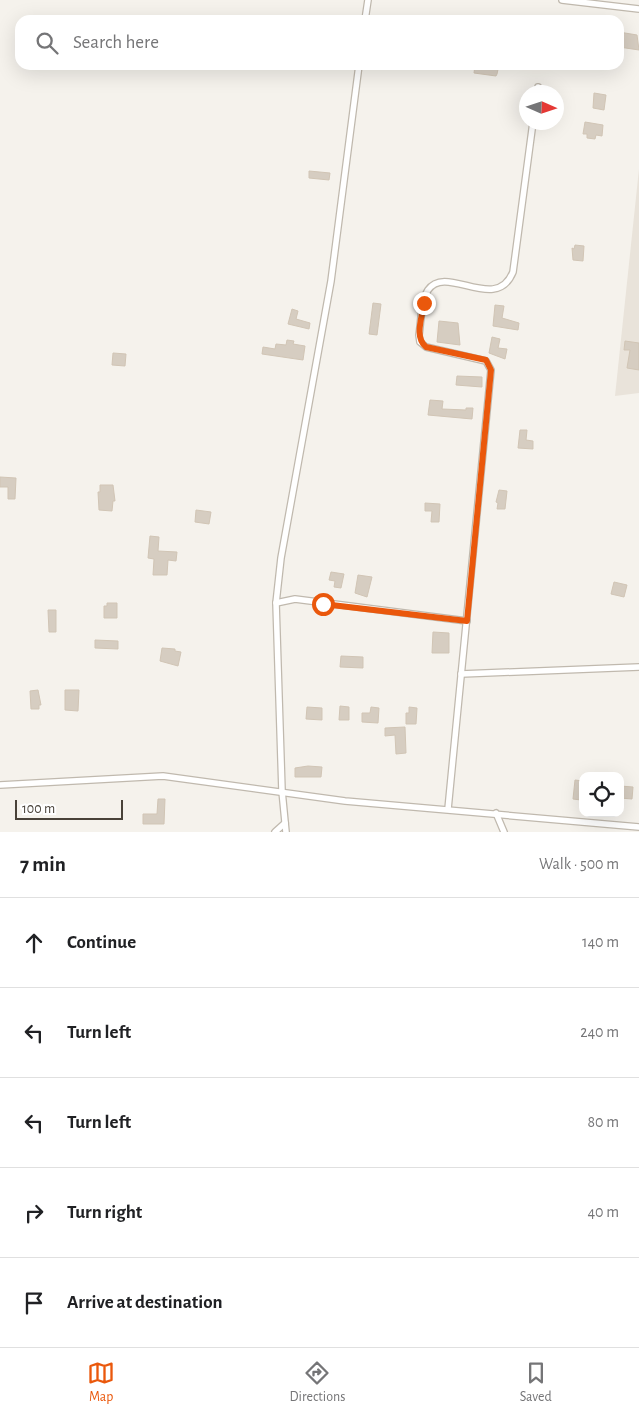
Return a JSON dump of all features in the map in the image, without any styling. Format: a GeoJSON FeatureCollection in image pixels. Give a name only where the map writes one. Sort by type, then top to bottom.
{"type":"FeatureCollection","features":[{"type":"Feature","properties":{"kind":"street"},"geometry":{"type":"LineString","coordinates":[[366,15],[368,0]]}},
{"type":"Feature","properties":{"kind":"street"},"geometry":{"type":"LineString","coordinates":[[562,0],[639,9]]}},
{"type":"Feature","properties":{"kind":"street"},"geometry":{"type":"LineString","coordinates":[[286,832],[282,791],[276,603],[281,558],[331,281],[358,70]]}},
{"type":"Feature","properties":{"kind":"street"},"geometry":{"type":"LineString","coordinates":[[448,809],[491,370],[486,360],[426,347],[420,342],[419,335],[428,290],[436,283],[445,282],[495,290],[504,287],[509,282],[513,272],[532,130]]}},
{"type":"Feature","properties":{"kind":"street"},"geometry":{"type":"LineString","coordinates":[[276,603],[295,599],[467,621]]}},
{"type":"Feature","properties":{"kind":"street"},"geometry":{"type":"LineString","coordinates":[[461,674],[639,667]]}},
{"type":"Feature","properties":{"kind":"street"},"geometry":{"type":"LineString","coordinates":[[0,785],[163,776],[344,801],[639,827]]}},
{"type":"Feature","properties":{"kind":"street"},"geometry":{"type":"LineString","coordinates":[[496,813],[504,832]]}},
{"type":"Feature","properties":{"kind":"street"},"geometry":{"type":"LineString","coordinates":[[275,832],[285,823]]}},
{"type":"Feature","properties":{"kind":"shaded area"},"geometry":{"type":"Polygon","coordinates":[[[639,169],[639,393],[615,396],[639,169]]]}},
{"type":"Feature","properties":{"kind":"building"},"geometry":{"type":"Polygon","coordinates":[[[624,33],[637,35],[639,50],[624,48],[624,33]]]}},
{"type":"Feature","properties":{"kind":"building"},"geometry":{"type":"Polygon","coordinates":[[[474,70],[498,70],[496,76],[474,73],[474,70]]]}},
{"type":"Feature","properties":{"kind":"building"},"geometry":{"type":"Polygon","coordinates":[[[594,93],[606,95],[604,110],[593,108],[594,93]]]}},
{"type":"Feature","properties":{"kind":"building"},"geometry":{"type":"Polygon","coordinates":[[[585,122],[603,125],[602,136],[596,135],[595,139],[587,138],[587,134],[583,134],[585,122]]]}},
{"type":"Feature","properties":{"kind":"building"},"geometry":{"type":"Polygon","coordinates":[[[309,171],[330,173],[329,180],[309,178],[309,171]]]}},
{"type":"Feature","properties":{"kind":"building"},"geometry":{"type":"Polygon","coordinates":[[[575,245],[584,246],[583,261],[573,260],[572,248],[574,249],[575,245]]]}},
{"type":"Feature","properties":{"kind":"building"},"geometry":{"type":"Polygon","coordinates":[[[373,303],[381,304],[377,335],[369,334],[373,303]]]}},
{"type":"Feature","properties":{"kind":"building"},"geometry":{"type":"Polygon","coordinates":[[[495,305],[504,306],[502,318],[519,323],[518,330],[493,326],[495,305]]]}},
{"type":"Feature","properties":{"kind":"building"},"geometry":{"type":"Polygon","coordinates":[[[292,309],[298,311],[296,319],[310,323],[309,329],[288,324],[292,309]]]}},
{"type":"Feature","properties":{"kind":"building"},"geometry":{"type":"Polygon","coordinates":[[[439,321],[458,323],[460,345],[437,342],[439,321]]]}},
{"type":"Feature","properties":{"kind":"building"},"geometry":{"type":"Polygon","coordinates":[[[492,337],[500,339],[498,348],[507,349],[505,359],[489,353],[492,337]]]}},
{"type":"Feature","properties":{"kind":"building"},"geometry":{"type":"Polygon","coordinates":[[[287,340],[294,341],[293,344],[305,346],[303,360],[262,354],[263,347],[275,349],[276,344],[286,345],[287,340]]]}},
{"type":"Feature","properties":{"kind":"building"},"geometry":{"type":"Polygon","coordinates":[[[625,341],[639,343],[639,370],[627,368],[630,350],[624,350],[625,341]]]}},
{"type":"Feature","properties":{"kind":"building"},"geometry":{"type":"Polygon","coordinates":[[[113,353],[126,354],[125,366],[112,365],[113,353]]]}},
{"type":"Feature","properties":{"kind":"building"},"geometry":{"type":"Polygon","coordinates":[[[457,376],[482,377],[482,387],[456,385],[457,376]]]}},
{"type":"Feature","properties":{"kind":"building"},"geometry":{"type":"Polygon","coordinates":[[[430,400],[443,401],[442,409],[466,410],[466,408],[473,408],[472,419],[428,415],[430,400]]]}},
{"type":"Feature","properties":{"kind":"building"},"geometry":{"type":"Polygon","coordinates":[[[520,430],[527,430],[526,440],[533,441],[533,449],[518,448],[520,430]]]}},
{"type":"Feature","properties":{"kind":"building"},"geometry":{"type":"Polygon","coordinates":[[[0,477],[16,478],[15,499],[8,499],[8,487],[0,487],[0,477]]]}},
{"type":"Feature","properties":{"kind":"building"},"geometry":{"type":"Polygon","coordinates":[[[100,485],[113,485],[115,501],[113,501],[112,511],[99,510],[98,492],[100,492],[100,485]]]}},
{"type":"Feature","properties":{"kind":"building"},"geometry":{"type":"Polygon","coordinates":[[[499,490],[507,491],[505,509],[497,509],[498,503],[496,502],[499,490]]]}},
{"type":"Feature","properties":{"kind":"building"},"geometry":{"type":"Polygon","coordinates":[[[425,503],[440,504],[439,522],[431,522],[432,511],[425,511],[425,503]]]}},
{"type":"Feature","properties":{"kind":"building"},"geometry":{"type":"Polygon","coordinates":[[[196,510],[211,512],[209,524],[195,522],[196,510]]]}},
{"type":"Feature","properties":{"kind":"building"},"geometry":{"type":"Polygon","coordinates":[[[150,536],[159,537],[158,551],[177,552],[176,561],[168,560],[167,575],[153,575],[154,559],[148,558],[150,536]]]}},
{"type":"Feature","properties":{"kind":"building"},"geometry":{"type":"Polygon","coordinates":[[[331,572],[344,574],[341,588],[334,587],[335,581],[329,580],[331,572]]]}},
{"type":"Feature","properties":{"kind":"building"},"geometry":{"type":"Polygon","coordinates":[[[358,575],[372,577],[367,597],[355,593],[358,575]]]}},
{"type":"Feature","properties":{"kind":"building"},"geometry":{"type":"Polygon","coordinates":[[[614,582],[627,585],[624,597],[611,594],[614,582]]]}},
{"type":"Feature","properties":{"kind":"building"},"geometry":{"type":"Polygon","coordinates":[[[107,603],[117,603],[117,618],[104,618],[104,606],[107,606],[107,603]]]}},
{"type":"Feature","properties":{"kind":"building"},"geometry":{"type":"Polygon","coordinates":[[[48,610],[56,610],[56,632],[49,632],[48,610]]]}},
{"type":"Feature","properties":{"kind":"building"},"geometry":{"type":"Polygon","coordinates":[[[433,632],[449,633],[449,653],[432,653],[433,632]]]}},
{"type":"Feature","properties":{"kind":"building"},"geometry":{"type":"Polygon","coordinates":[[[95,640],[118,641],[118,649],[95,648],[95,640]]]}},
{"type":"Feature","properties":{"kind":"building"},"geometry":{"type":"Polygon","coordinates":[[[162,648],[175,649],[175,651],[181,652],[178,666],[160,661],[162,648]]]}},
{"type":"Feature","properties":{"kind":"building"},"geometry":{"type":"Polygon","coordinates":[[[341,656],[363,657],[363,668],[340,667],[341,656]]]}},
{"type":"Feature","properties":{"kind":"building"},"geometry":{"type":"Polygon","coordinates":[[[38,690],[41,705],[39,705],[39,709],[31,709],[30,691],[38,690]]]}},
{"type":"Feature","properties":{"kind":"building"},"geometry":{"type":"Polygon","coordinates":[[[65,690],[79,690],[78,711],[65,710],[65,690]]]}},
{"type":"Feature","properties":{"kind":"building"},"geometry":{"type":"Polygon","coordinates":[[[340,706],[349,707],[349,720],[339,720],[340,706]]]}},
{"type":"Feature","properties":{"kind":"building"},"geometry":{"type":"Polygon","coordinates":[[[307,707],[322,708],[322,720],[306,719],[307,707]]]}},
{"type":"Feature","properties":{"kind":"building"},"geometry":{"type":"Polygon","coordinates":[[[371,707],[379,708],[378,723],[362,722],[362,713],[370,713],[371,707]]]}},
{"type":"Feature","properties":{"kind":"building"},"geometry":{"type":"Polygon","coordinates":[[[409,707],[417,708],[416,724],[406,724],[406,713],[409,713],[409,707]]]}},
{"type":"Feature","properties":{"kind":"building"},"geometry":{"type":"Polygon","coordinates":[[[405,727],[406,753],[396,754],[395,735],[385,736],[385,728],[405,727]]]}},
{"type":"Feature","properties":{"kind":"building"},"geometry":{"type":"Polygon","coordinates":[[[308,766],[322,767],[321,777],[295,777],[295,768],[308,766]]]}},
{"type":"Feature","properties":{"kind":"building"},"geometry":{"type":"Polygon","coordinates":[[[575,780],[579,780],[579,800],[573,799],[575,780]]]}},
{"type":"Feature","properties":{"kind":"building"},"geometry":{"type":"Polygon","coordinates":[[[624,786],[633,787],[632,799],[624,798],[624,786]]]}},
{"type":"Feature","properties":{"kind":"building"},"geometry":{"type":"Polygon","coordinates":[[[158,799],[165,799],[164,824],[143,824],[143,814],[157,814],[158,799]]]}},
{"type":"Feature","properties":{"kind":"route"},"geometry":{"type":"LineString","coordinates":[[323,604],[467,621],[491,370],[486,360],[426,347],[420,342],[419,335],[424,303]]}}]}
